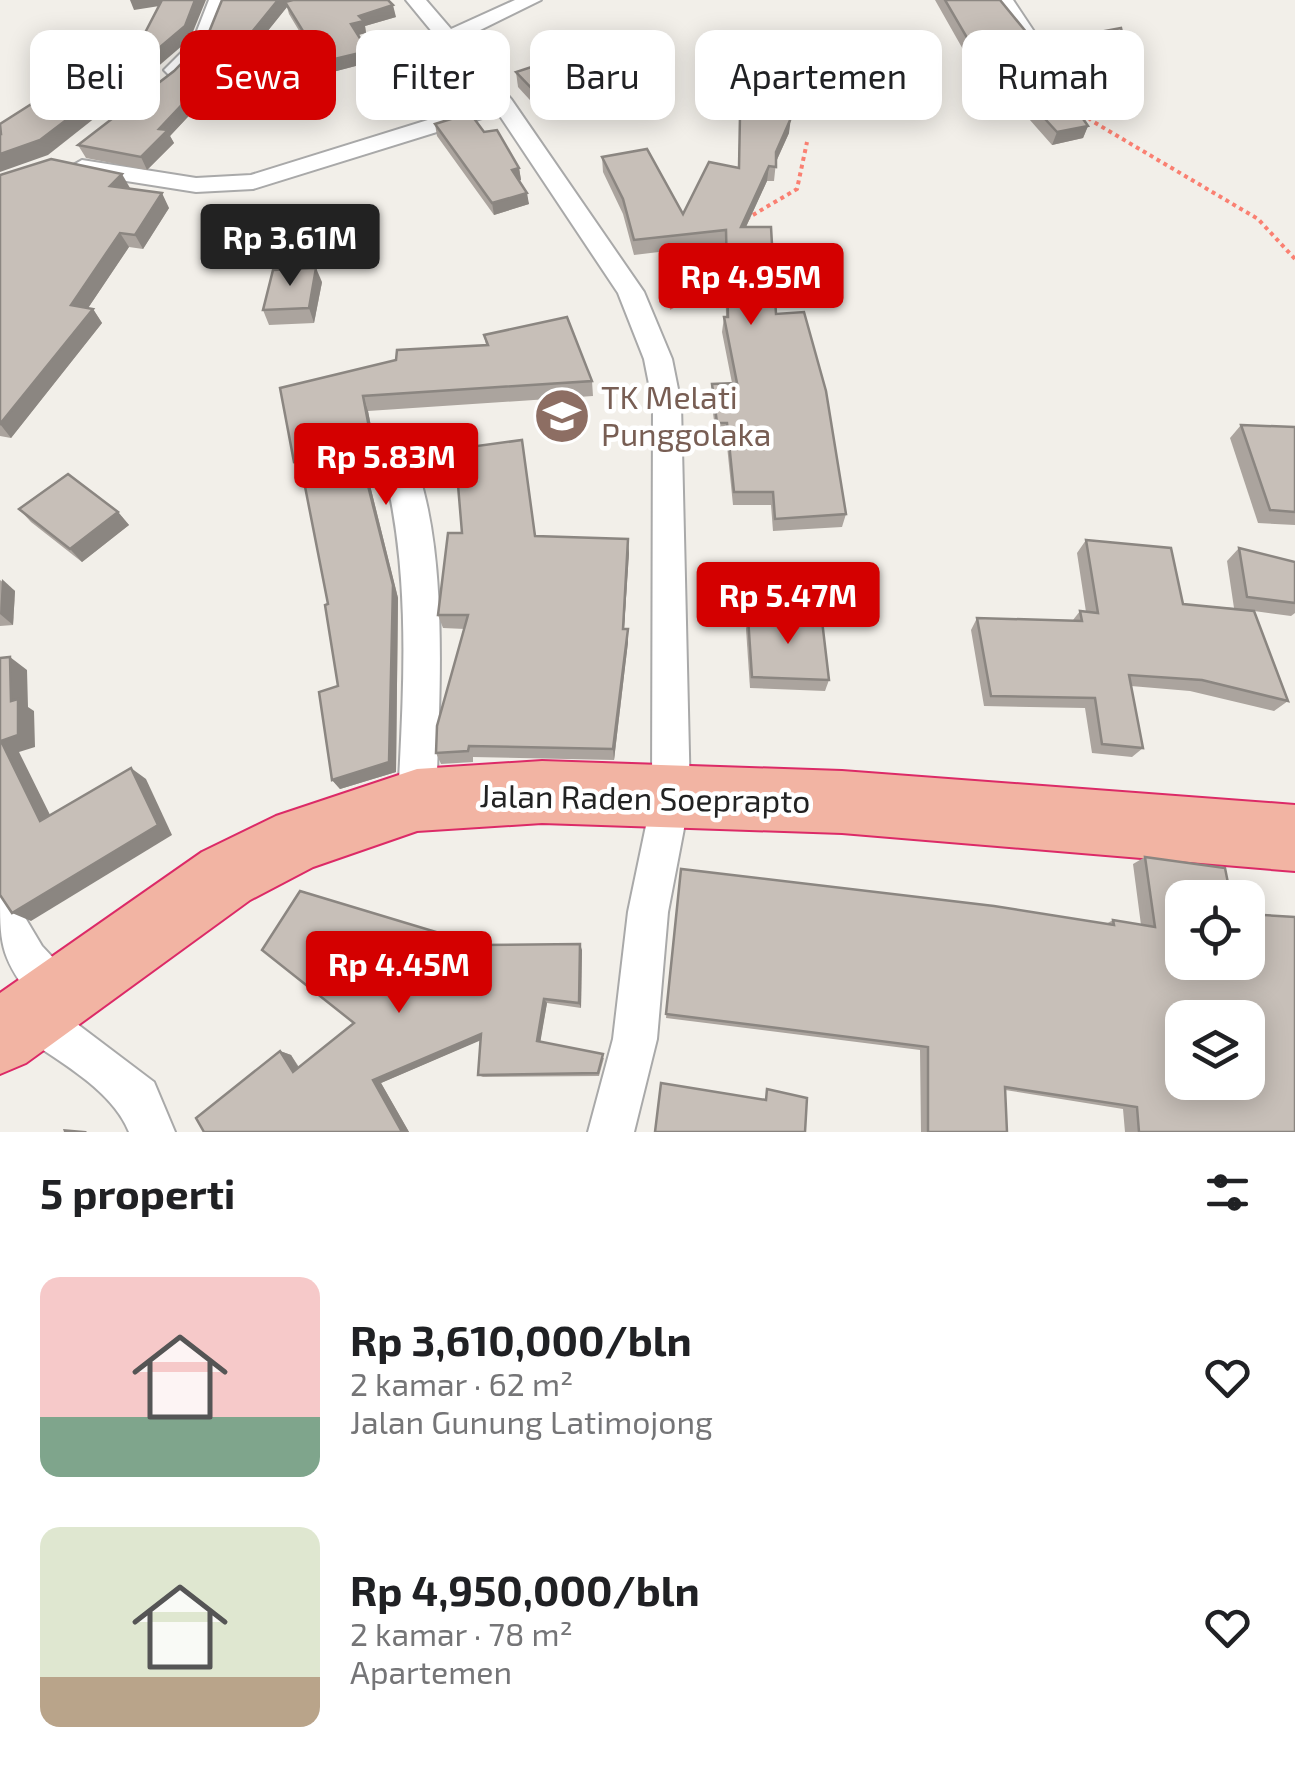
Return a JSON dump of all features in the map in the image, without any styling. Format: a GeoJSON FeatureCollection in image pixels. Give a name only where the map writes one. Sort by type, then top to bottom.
{"type":"FeatureCollection","features":[{"type":"Feature","properties":{"kind":"highway","name":"Jalan Raden Soeprapto"},"geometry":{"type":"LineString","coordinates":[[29,1015],[226,876],[299,839],[417,800],[542,792],[842,802],[1295,838]]}},
{"type":"Feature","properties":{"kind":"street"},"geometry":{"type":"LineString","coordinates":[[160,82],[202,43],[219,0]]}},
{"type":"Feature","properties":{"kind":"street"},"geometry":{"type":"LineString","coordinates":[[416,0],[444,30]]}},
{"type":"Feature","properties":{"kind":"street"},"geometry":{"type":"LineString","coordinates":[[465,30],[531,0]]}},
{"type":"Feature","properties":{"kind":"street"},"geometry":{"type":"LineString","coordinates":[[1002,0],[1023,30]]}},
{"type":"Feature","properties":{"kind":"street"},"geometry":{"type":"LineString","coordinates":[[510,115],[564,189],[645,318],[667,404],[670,797],[648,912],[635,1039],[611,1132]]}},
{"type":"Feature","properties":{"kind":"street"},"geometry":{"type":"LineString","coordinates":[[81,147],[58,163],[153,182],[238,184],[280,176],[453,120]]}},
{"type":"Feature","properties":{"kind":"street"},"geometry":{"type":"LineString","coordinates":[[394,449],[409,502],[423,628],[417,800]]}},
{"type":"Feature","properties":{"kind":"street"},"geometry":{"type":"LineString","coordinates":[[0,913],[27,961],[29,1015],[138,1098],[152,1132]]}},
{"type":"Feature","properties":{"kind":"path"},"geometry":{"type":"LineString","coordinates":[[1091,120],[1258,219],[1295,258]]}},
{"type":"Feature","properties":{"kind":"path"},"geometry":{"type":"LineString","coordinates":[[736,226],[797,189],[806,142]]}},
{"type":"Feature","properties":{"kind":"path"},"geometry":{"type":"LineString","coordinates":[[645,318],[711,287],[731,243]]}},
{"type":"Feature","properties":{"kind":"building"},"geometry":{"type":"Polygon","coordinates":[[[162,0],[195,0],[185,26],[160,47],[160,30],[146,30],[162,0]]]}},
{"type":"Feature","properties":{"kind":"building"},"geometry":{"type":"Polygon","coordinates":[[[222,0],[278,0],[254,30],[210,30],[222,0]]]}},
{"type":"Feature","properties":{"kind":"building"},"geometry":{"type":"Polygon","coordinates":[[[388,0],[393,5],[359,16],[364,21],[351,24],[356,32],[356,54],[336,59],[336,30],[302,30],[285,2],[388,0]]]}},
{"type":"Feature","properties":{"kind":"building"},"geometry":{"type":"Polygon","coordinates":[[[945,0],[1000,0],[1025,30],[962,30],[945,0]]]}},
{"type":"Feature","properties":{"kind":"building"},"geometry":{"type":"Polygon","coordinates":[[[180,65],[180,107],[159,129],[168,130],[141,157],[78,145],[110,120],[160,120],[160,82],[180,65]]]}},
{"type":"Feature","properties":{"kind":"building"},"geometry":{"type":"Polygon","coordinates":[[[530,67],[530,87],[516,72],[530,67]]]}},
{"type":"Feature","properties":{"kind":"building"},"geometry":{"type":"Polygon","coordinates":[[[30,105],[30,120],[66,120],[40,140],[0,154],[0,124],[30,105]]]}},
{"type":"Feature","properties":{"kind":"building"},"geometry":{"type":"Polygon","coordinates":[[[475,120],[484,132],[497,130],[519,168],[512,170],[527,193],[492,203],[435,124],[475,120]]]}},
{"type":"Feature","properties":{"kind":"building"},"geometry":{"type":"Polygon","coordinates":[[[740,120],[790,120],[776,152],[776,167],[769,166],[741,227],[771,227],[776,314],[804,312],[826,391],[846,514],[775,519],[773,492],[734,492],[727,423],[717,423],[712,384],[737,383],[724,317],[728,317],[726,230],[634,240],[623,199],[602,157],[647,149],[683,214],[709,162],[739,168],[740,120]]]}},
{"type":"Feature","properties":{"kind":"building"},"geometry":{"type":"Polygon","coordinates":[[[1046,120],[1084,120],[1088,126],[1057,132],[1046,120]]]}},
{"type":"Feature","properties":{"kind":"building"},"geometry":{"type":"Polygon","coordinates":[[[51,159],[122,174],[110,186],[162,193],[135,235],[120,233],[71,305],[93,309],[0,424],[0,175],[51,159]]]}},
{"type":"Feature","properties":{"kind":"building"},"geometry":{"type":"Polygon","coordinates":[[[316,268],[309,308],[263,310],[273,270],[316,268]]]}},
{"type":"Feature","properties":{"kind":"building"},"geometry":{"type":"Polygon","coordinates":[[[567,317],[592,381],[363,396],[372,443],[358,446],[393,585],[389,762],[332,780],[319,692],[338,686],[325,605],[328,604],[300,461],[294,462],[280,388],[396,360],[397,350],[488,345],[484,335],[567,317]]]}},
{"type":"Feature","properties":{"kind":"building"},"geometry":{"type":"Polygon","coordinates":[[[1241,425],[1295,427],[1295,512],[1270,510],[1241,425]]]}},
{"type":"Feature","properties":{"kind":"building"},"geometry":{"type":"Polygon","coordinates":[[[522,440],[535,536],[628,539],[623,629],[628,629],[613,749],[469,746],[468,751],[436,753],[437,726],[468,615],[438,615],[448,533],[462,533],[455,449],[522,440]]]}},
{"type":"Feature","properties":{"kind":"building"},"geometry":{"type":"Polygon","coordinates":[[[68,474],[118,512],[70,549],[19,509],[68,474]]]}},
{"type":"Feature","properties":{"kind":"building"},"geometry":{"type":"Polygon","coordinates":[[[1086,540],[1171,548],[1183,604],[1254,611],[1288,701],[1202,680],[1129,675],[1143,748],[1102,744],[1095,698],[991,696],[977,618],[1082,621],[1080,611],[1098,613],[1086,540]]]}},
{"type":"Feature","properties":{"kind":"building"},"geometry":{"type":"Polygon","coordinates":[[[1239,548],[1295,562],[1295,603],[1247,597],[1239,548]]]}},
{"type":"Feature","properties":{"kind":"building"},"geometry":{"type":"Polygon","coordinates":[[[821,612],[829,680],[752,677],[748,617],[821,612]]]}},
{"type":"Feature","properties":{"kind":"building"},"geometry":{"type":"Polygon","coordinates":[[[10,657],[11,701],[18,699],[18,735],[1,741],[40,821],[131,768],[158,825],[12,913],[0,895],[0,658],[10,657]]]}},
{"type":"Feature","properties":{"kind":"building"},"geometry":{"type":"Polygon","coordinates":[[[1145,857],[1225,868],[1227,880],[1165,880],[1165,980],[1265,980],[1265,915],[1295,917],[1295,1132],[1139,1132],[1137,1107],[1005,1087],[1007,1132],[928,1132],[928,1047],[666,1014],[681,869],[994,906],[1114,925],[1113,920],[1155,927],[1145,857]]]}},
{"type":"Feature","properties":{"kind":"building"},"geometry":{"type":"Polygon","coordinates":[[[300,891],[479,945],[580,944],[579,1003],[544,999],[537,1041],[603,1054],[598,1073],[478,1075],[481,1034],[373,1080],[402,1132],[204,1132],[196,1118],[280,1051],[293,1072],[354,1023],[262,950],[300,891]]]}},
{"type":"Feature","properties":{"kind":"building"},"geometry":{"type":"Polygon","coordinates":[[[661,1083],[766,1100],[767,1089],[807,1098],[805,1132],[655,1132],[661,1083]]]}},
{"type":"Feature","properties":{"kind":"place","name":"TK Melati Punggolaka"},"geometry":{"type":"Point","coordinates":[562,416]}}]}
